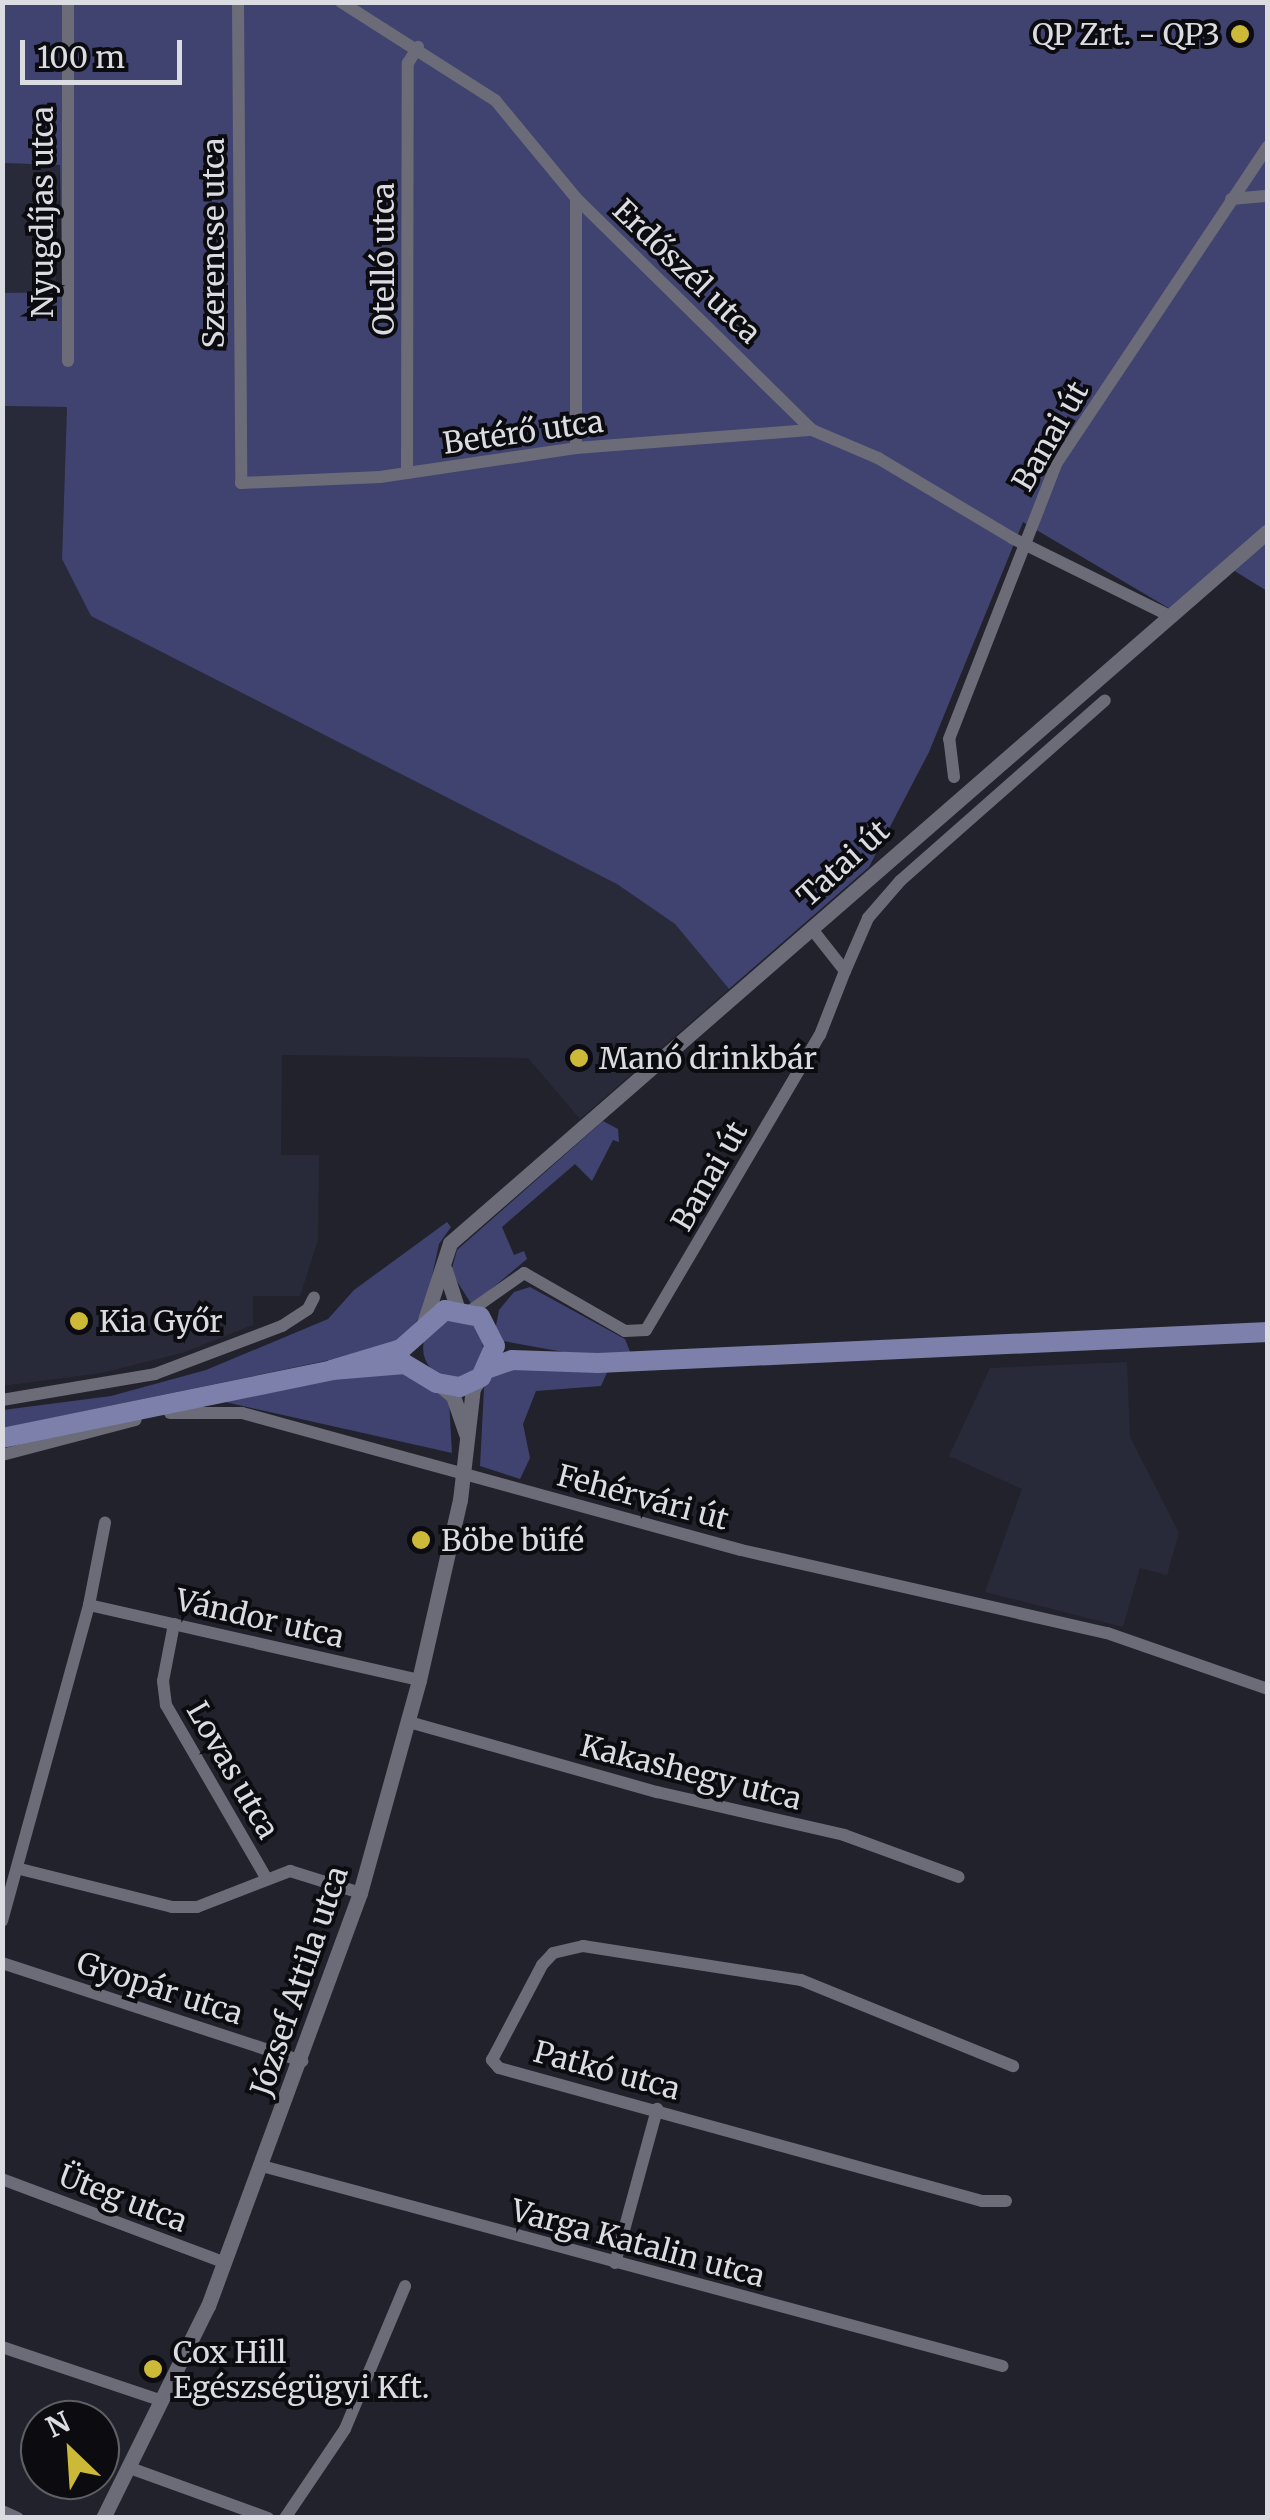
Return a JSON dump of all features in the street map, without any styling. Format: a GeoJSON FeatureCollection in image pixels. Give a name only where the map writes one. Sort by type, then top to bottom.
{"type":"FeatureCollection","features":[{"type":"Feature","properties":{"kind":"main road"},"geometry":{"type":"LineString","coordinates":[[2,1438],[332,1370],[394,1353],[421,1328],[463,1310],[543,1360]]}},
{"type":"Feature","properties":{"kind":"main road"},"geometry":{"type":"LineString","coordinates":[[421,1328],[416,1356],[432,1379]]}},
{"type":"Feature","properties":{"kind":"main road"},"geometry":{"type":"LineString","coordinates":[[485,1373],[490,1330]]}},
{"type":"Feature","properties":{"kind":"main road"},"geometry":{"type":"LineString","coordinates":[[332,1370],[405,1364],[432,1379],[460,1387],[485,1373],[543,1360],[598,1363],[1268,1332]]}},
{"type":"Feature","properties":{"kind":"street","name":"Nyugdíjas utca"},"geometry":{"type":"LineString","coordinates":[[68,2],[68,361]]}},
{"type":"Feature","properties":{"kind":"street","name":"Szerencse utca"},"geometry":{"type":"LineString","coordinates":[[238,2],[241,483]]}},
{"type":"Feature","properties":{"kind":"street","name":"Erdőszél utca"},"geometry":{"type":"LineString","coordinates":[[341,2],[418,47],[495,100],[576,198],[812,430],[878,458],[1023,542],[1170,616]]}},
{"type":"Feature","properties":{"kind":"street","name":"Otelló utca"},"geometry":{"type":"LineString","coordinates":[[407,474],[408,64],[418,47]]}},
{"type":"Feature","properties":{"kind":"street","name":"Banai út"},"geometry":{"type":"LineString","coordinates":[[954,776],[948,739],[989,647],[1023,542],[1056,464],[1268,146]]}},
{"type":"Feature","properties":{"kind":"street"},"geometry":{"type":"LineString","coordinates":[[1231,199],[1268,196]]}},
{"type":"Feature","properties":{"kind":"street"},"geometry":{"type":"LineString","coordinates":[[576,198],[576,448]]}},
{"type":"Feature","properties":{"kind":"street","name":"Betérő utca"},"geometry":{"type":"LineString","coordinates":[[241,483],[407,474],[576,448],[812,430]]}},
{"type":"Feature","properties":{"kind":"street","name":"Tatai út"},"geometry":{"type":"LineString","coordinates":[[421,1328],[436,1300],[442,1254],[456,1238],[1268,531]]}},
{"type":"Feature","properties":{"kind":"street","name":"Tatai út"},"geometry":{"type":"LineString","coordinates":[[845,971],[868,918],[900,881],[1104,700]]}},
{"type":"Feature","properties":{"kind":"street"},"geometry":{"type":"LineString","coordinates":[[881,866],[900,881]]}},
{"type":"Feature","properties":{"kind":"street"},"geometry":{"type":"LineString","coordinates":[[811,928],[845,971]]}},
{"type":"Feature","properties":{"kind":"street","name":"Banai út"},"geometry":{"type":"LineString","coordinates":[[524,1273],[624,1331],[646,1330],[820,1035],[845,971]]}},
{"type":"Feature","properties":{"kind":"street"},"geometry":{"type":"LineString","coordinates":[[456,1238],[445,1274],[463,1310],[524,1273]]}},
{"type":"Feature","properties":{"kind":"street"},"geometry":{"type":"LineString","coordinates":[[490,1330],[524,1273]]}},
{"type":"Feature","properties":{"kind":"street"},"geometry":{"type":"LineString","coordinates":[[2,1400],[172,1368],[282,1326],[308,1309],[314,1296]]}},
{"type":"Feature","properties":{"kind":"street","name":"József Attila utca"},"geometry":{"type":"LineString","coordinates":[[103,2518],[225,2263],[302,2061],[360,1893],[420,1680],[464,1474],[473,1388],[485,1373]]}},
{"type":"Feature","properties":{"kind":"street","name":"József Attila utca"},"geometry":{"type":"LineString","coordinates":[[432,1379],[453,1396],[467,1436]]}},
{"type":"Feature","properties":{"kind":"street","name":"Fehérvári út"},"geometry":{"type":"LineString","coordinates":[[2,1455],[183,1410],[242,1412],[741,1550],[1107,1633],[1268,1689]]}},
{"type":"Feature","properties":{"kind":"street"},"geometry":{"type":"LineString","coordinates":[[2,1921],[20,1869],[89,1605],[105,1523]]}},
{"type":"Feature","properties":{"kind":"street","name":"Vándor utca"},"geometry":{"type":"LineString","coordinates":[[89,1605],[420,1680]]}},
{"type":"Feature","properties":{"kind":"street","name":"Lovas utca"},"geometry":{"type":"LineString","coordinates":[[174,1624],[163,1682],[166,1705],[266,1879]]}},
{"type":"Feature","properties":{"kind":"street","name":"Kakashegy utca"},"geometry":{"type":"LineString","coordinates":[[409,1722],[657,1792],[844,1835],[960,1876]]}},
{"type":"Feature","properties":{"kind":"street"},"geometry":{"type":"LineString","coordinates":[[20,1869],[172,1906],[196,1907],[266,1879],[302,1872],[360,1893]]}},
{"type":"Feature","properties":{"kind":"street","name":"Patkó utca"},"geometry":{"type":"LineString","coordinates":[[1006,2201],[982,2201],[498,2068],[492,2060],[553,1954],[583,1946],[801,1980],[1014,2066]]}},
{"type":"Feature","properties":{"kind":"street","name":"Gyopár utca"},"geometry":{"type":"LineString","coordinates":[[2,1963],[302,2061]]}},
{"type":"Feature","properties":{"kind":"street"},"geometry":{"type":"LineString","coordinates":[[615,2263],[657,2109]]}},
{"type":"Feature","properties":{"kind":"street","name":"Varga Katalin utca"},"geometry":{"type":"LineString","coordinates":[[262,2166],[1002,2366]]}},
{"type":"Feature","properties":{"kind":"street","name":"Üteg utca"},"geometry":{"type":"LineString","coordinates":[[2,2179],[225,2263]]}},
{"type":"Feature","properties":{"kind":"street"},"geometry":{"type":"LineString","coordinates":[[285,2518],[345,2428],[405,2286]]}},
{"type":"Feature","properties":{"kind":"street"},"geometry":{"type":"LineString","coordinates":[[2,2346],[162,2401]]}},
{"type":"Feature","properties":{"kind":"street"},"geometry":{"type":"LineString","coordinates":[[130,2468],[268,2518]]}},
{"type":"Feature","properties":{"kind":"street"},"geometry":{"type":"LineString","coordinates":[[2,2511],[18,2518]]}},
{"type":"Feature","properties":{"kind":"shaded area"},"geometry":{"type":"Polygon","coordinates":[[[3,3],[1267,3],[1267,591],[1233,570],[1182,616],[1023,522],[929,752],[869,867],[729,989],[675,924],[617,884],[91,616],[62,559],[67,407],[3,406],[3,293],[62,292],[60,165],[3,163],[3,3]]]}},
{"type":"Feature","properties":{"kind":"shaded area"},"geometry":{"type":"Polygon","coordinates":[[[3,163],[60,165],[55,295],[2,293],[3,163]]]}},
{"type":"Feature","properties":{"kind":"shaded area"},"geometry":{"type":"Polygon","coordinates":[[[3,406],[67,407],[62,559],[91,616],[618,884],[675,924],[729,989],[580,1119],[528,1058],[282,1055],[281,1155],[319,1155],[318,1240],[300,1296],[253,1296],[253,1325],[182,1353],[102,1373],[2,1386],[3,406]]]}},
{"type":"Feature","properties":{"kind":"shaded area"},"geometry":{"type":"Polygon","coordinates":[[[603,1121],[618,1129],[619,1142],[613,1140],[592,1181],[575,1164],[502,1227],[514,1255],[524,1251],[527,1259],[472,1305],[451,1272],[457,1250],[603,1121]]]}},
{"type":"Feature","properties":{"kind":"shaded area"},"geometry":{"type":"Polygon","coordinates":[[[447,1222],[451,1227],[439,1244],[425,1309],[403,1341],[388,1348],[3,1428],[3,1410],[111,1396],[206,1370],[328,1319],[354,1290],[447,1222]]]}},
{"type":"Feature","properties":{"kind":"shaded area"},"geometry":{"type":"Polygon","coordinates":[[[530,1287],[625,1339],[631,1354],[591,1357],[503,1341],[495,1331],[499,1310],[514,1292],[530,1287]]]}},
{"type":"Feature","properties":{"kind":"shaded area"},"geometry":{"type":"Polygon","coordinates":[[[453,1318],[474,1327],[483,1348],[474,1369],[453,1378],[432,1369],[423,1348],[432,1327],[453,1318]]]}},
{"type":"Feature","properties":{"kind":"shaded area"},"geometry":{"type":"Polygon","coordinates":[[[1127,1362],[1130,1437],[1179,1533],[1167,1575],[1140,1568],[1123,1627],[985,1592],[1022,1489],[949,1456],[990,1368],[1127,1362]]]}},
{"type":"Feature","properties":{"kind":"shaded area"},"geometry":{"type":"Polygon","coordinates":[[[611,1364],[601,1386],[536,1391],[523,1424],[530,1458],[520,1479],[480,1466],[484,1388],[492,1375],[503,1367],[611,1364]]]}},
{"type":"Feature","properties":{"kind":"shaded area"},"geometry":{"type":"Polygon","coordinates":[[[410,1371],[449,1400],[452,1453],[225,1402],[296,1383],[410,1371]]]}},
{"type":"Feature","properties":{"kind":"place","name":"QP Zrt. - QP3"},"geometry":{"type":"Point","coordinates":[1240,34]}},
{"type":"Feature","properties":{"kind":"place","name":"Manó drinkbár"},"geometry":{"type":"Point","coordinates":[579,1058]}},
{"type":"Feature","properties":{"kind":"place","name":"Kia Győr"},"geometry":{"type":"Point","coordinates":[79,1321]}},
{"type":"Feature","properties":{"kind":"place","name":"Böbe büfé"},"geometry":{"type":"Point","coordinates":[421,1540]}},
{"type":"Feature","properties":{"kind":"place","name":"Cox Hill Egészségügyi Kft."},"geometry":{"type":"Point","coordinates":[153,2369]}}]}
